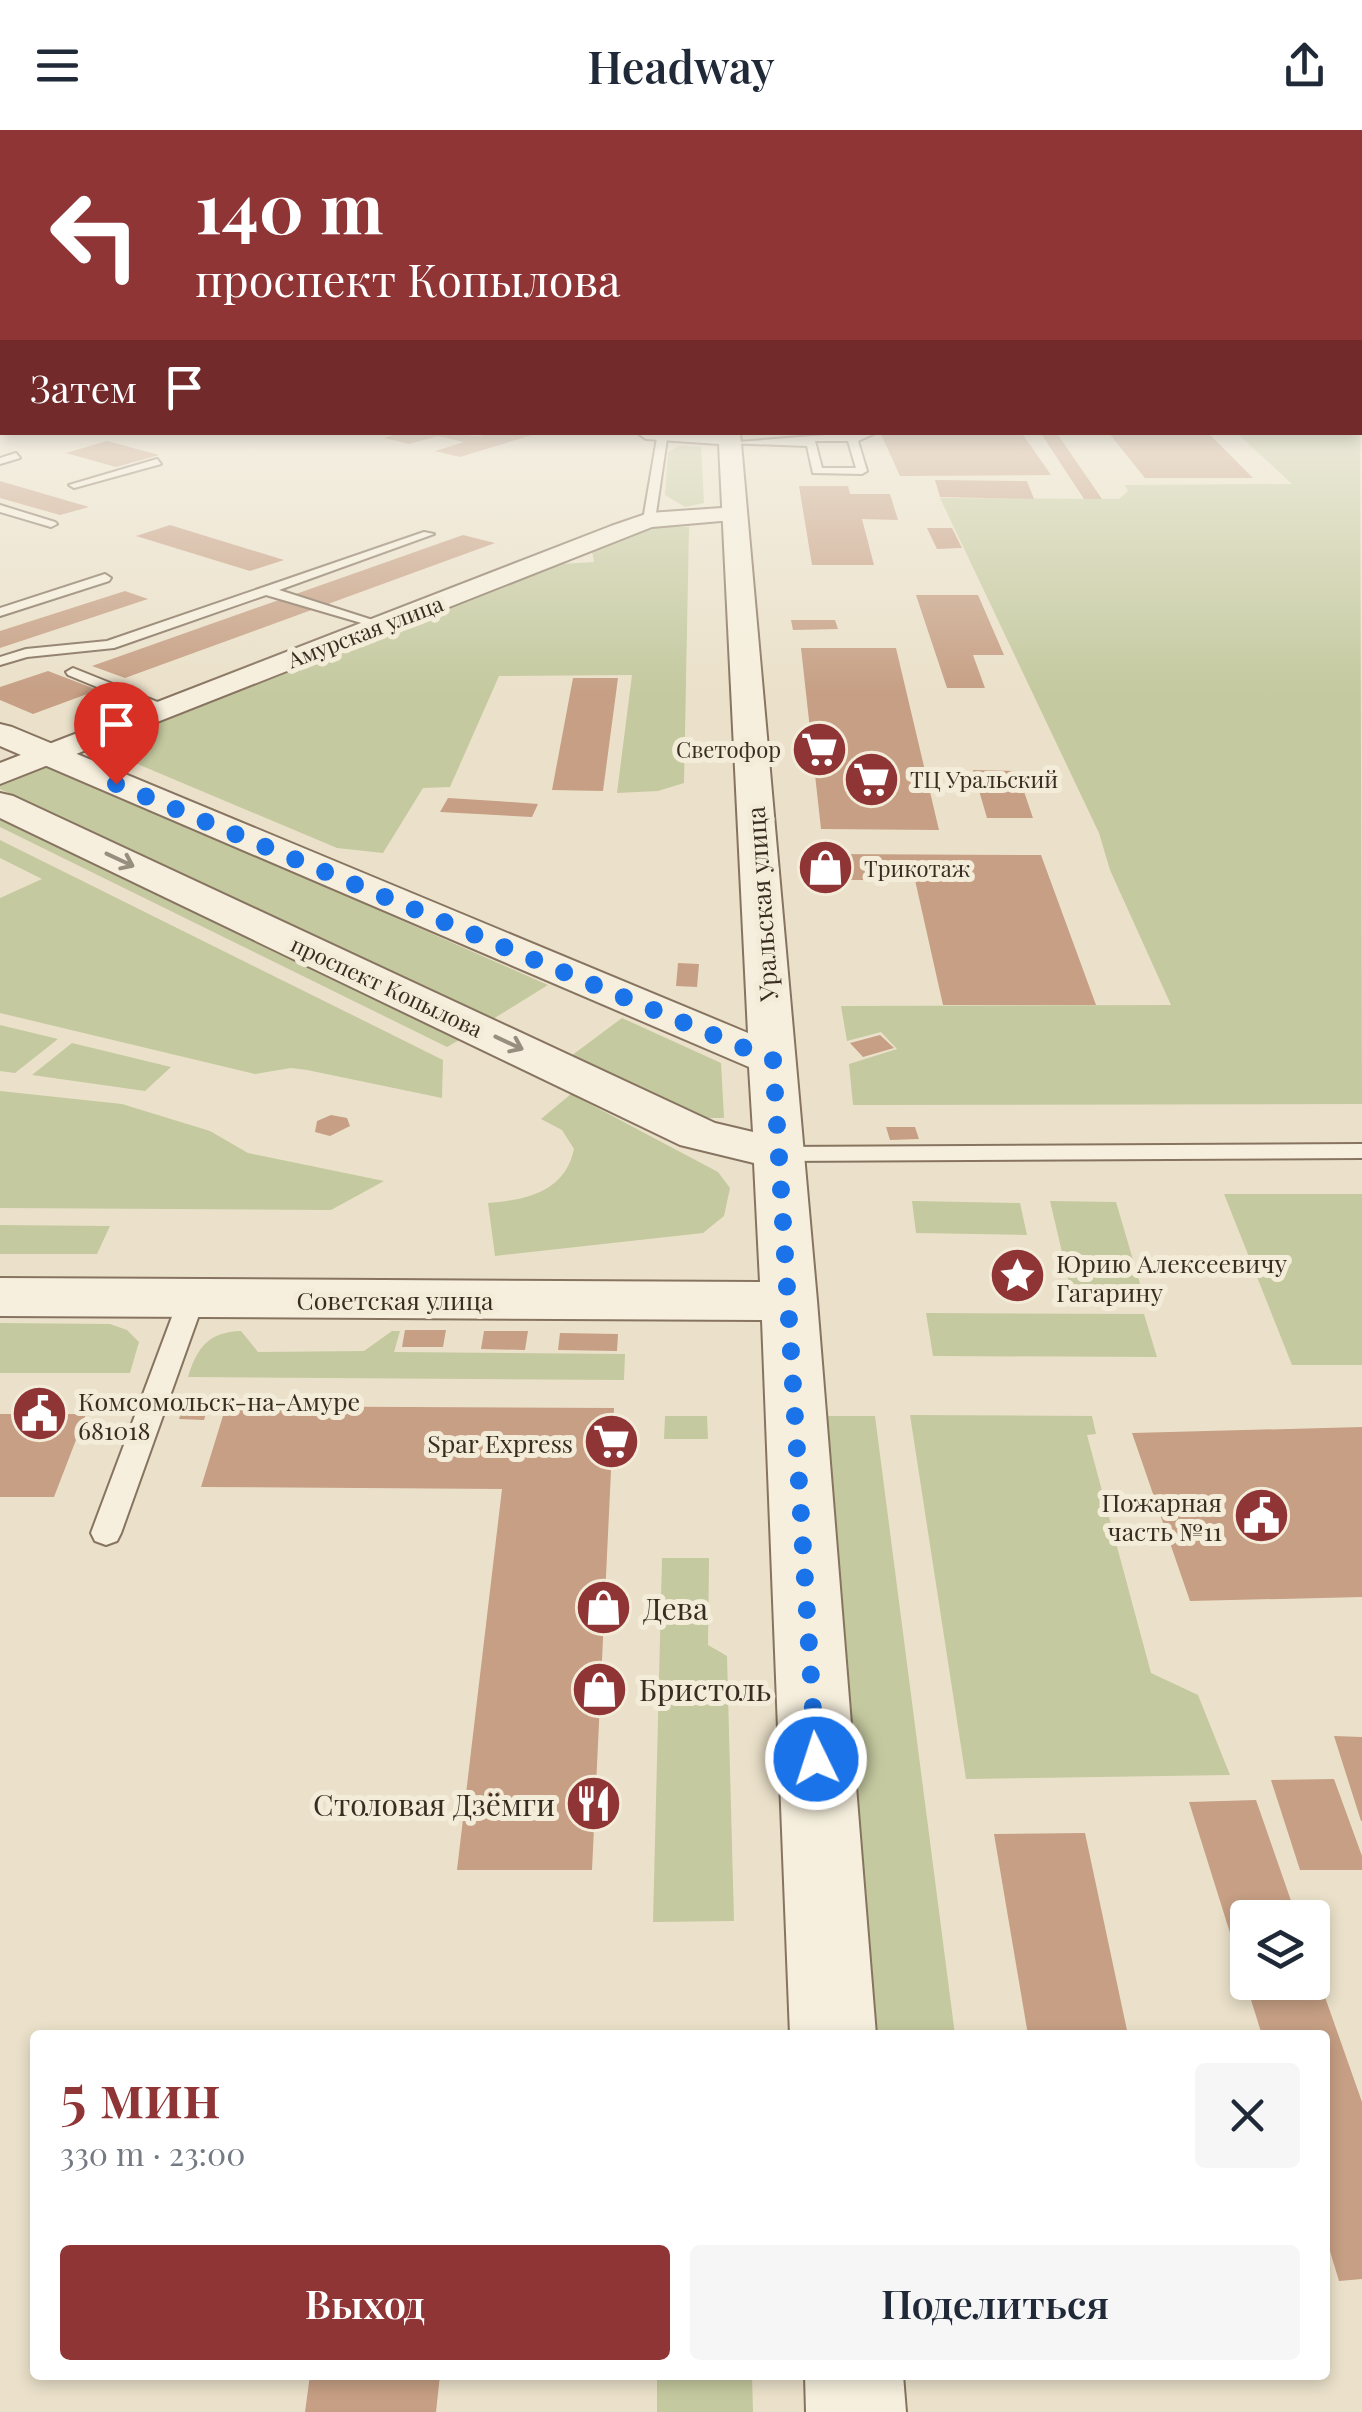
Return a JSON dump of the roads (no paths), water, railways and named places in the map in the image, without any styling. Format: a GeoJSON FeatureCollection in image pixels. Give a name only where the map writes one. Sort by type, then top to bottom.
{"type":"FeatureCollection","features":[{"type":"Feature","properties":{"kind":"street","name":"Уральская улица"},"geometry":{"type":"LineString","coordinates":[[733,480],[789,1301],[833,2030]]}},
{"type":"Feature","properties":{"kind":"street","name":"Амурская улица"},"geometry":{"type":"LineString","coordinates":[[0,774],[650,520],[736,514]]}},
{"type":"Feature","properties":{"kind":"street"},"geometry":{"type":"LineString","coordinates":[[0,734],[773,1060]]}},
{"type":"Feature","properties":{"kind":"street","name":"проспект Копылова"},"geometry":{"type":"LineString","coordinates":[[0,804],[698,1134],[778,1154]]}},
{"type":"Feature","properties":{"kind":"street","name":"Советская улица"},"geometry":{"type":"LineString","coordinates":[[0,1296],[789,1301]]}},
{"type":"Feature","properties":{"kind":"street"},"geometry":{"type":"LineString","coordinates":[[854,2380],[856,2412]]}},
{"type":"Feature","properties":{"kind":"lane"},"geometry":{"type":"LineString","coordinates":[[74,485],[90,480]]}},
{"type":"Feature","properties":{"kind":"lane"},"geometry":{"type":"LineString","coordinates":[[650,520],[653,480]]}},
{"type":"Feature","properties":{"kind":"lane"},"geometry":{"type":"LineString","coordinates":[[0,508],[50,524]]}},
{"type":"Feature","properties":{"kind":"lane"},"geometry":{"type":"LineString","coordinates":[[0,661],[26,652],[109,645],[428,534]]}},
{"type":"Feature","properties":{"kind":"lane"},"geometry":{"type":"LineString","coordinates":[[0,612],[105,578]]}},
{"type":"Feature","properties":{"kind":"lane"},"geometry":{"type":"LineString","coordinates":[[268,591],[376,626]]}},
{"type":"Feature","properties":{"kind":"lane"},"geometry":{"type":"LineString","coordinates":[[73,672],[165,710]]}},
{"type":"Feature","properties":{"kind":"lane"},"geometry":{"type":"LineString","coordinates":[[778,1154],[1362,1152]]}},
{"type":"Feature","properties":{"kind":"lane"},"geometry":{"type":"LineString","coordinates":[[106,1533],[192,1298]]}},
{"type":"Feature","properties":{"kind":"place","name":"Светофор"},"geometry":{"type":"Point","coordinates":[820,749]}},
{"type":"Feature","properties":{"kind":"place","name":"ТЦ Уральский"},"geometry":{"type":"Point","coordinates":[871,779]}},
{"type":"Feature","properties":{"kind":"place","name":"Трикотаж"},"geometry":{"type":"Point","coordinates":[825,868]}},
{"type":"Feature","properties":{"kind":"place","name":"Юрию Алексеевичу Гагарину"},"geometry":{"type":"Point","coordinates":[1017,1276]}},
{"type":"Feature","properties":{"kind":"place","name":"Комсомольск-на-Амуре 681018"},"geometry":{"type":"Point","coordinates":[39,1414]}},
{"type":"Feature","properties":{"kind":"place","name":"Spar Express"},"geometry":{"type":"Point","coordinates":[612,1442]}},
{"type":"Feature","properties":{"kind":"place","name":"Пожарная часть №11"},"geometry":{"type":"Point","coordinates":[1261,1515]}},
{"type":"Feature","properties":{"kind":"place","name":"Дева"},"geometry":{"type":"Point","coordinates":[604,1608]}},
{"type":"Feature","properties":{"kind":"place","name":"Бристоль"},"geometry":{"type":"Point","coordinates":[600,1689]}},
{"type":"Feature","properties":{"kind":"place","name":"Столовая Дзёмги"},"geometry":{"type":"Point","coordinates":[594,1804]}}]}
